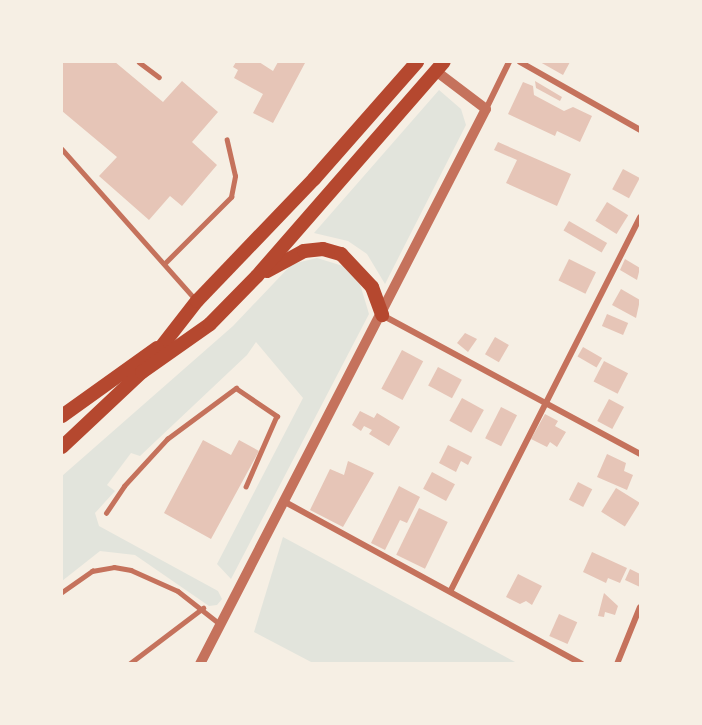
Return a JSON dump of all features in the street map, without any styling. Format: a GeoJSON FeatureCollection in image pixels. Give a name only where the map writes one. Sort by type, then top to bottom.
{"type":"FeatureCollection","features":[{"type":"Feature","properties":{"kind":"main road"},"geometry":{"type":"LineString","coordinates":[[142,372],[197,301],[315,179],[419,62]]}},
{"type":"Feature","properties":{"kind":"main road"},"geometry":{"type":"LineString","coordinates":[[62,447],[142,372],[210,324],[257,276],[440,66]]}},
{"type":"Feature","properties":{"kind":"main road"},"geometry":{"type":"LineString","coordinates":[[257,276],[304,251],[323,249],[341,254],[372,287],[382,315]]}},
{"type":"Feature","properties":{"kind":"main road"},"geometry":{"type":"LineString","coordinates":[[62,416],[166,342]]}},
{"type":"Feature","properties":{"kind":"street"},"geometry":{"type":"LineString","coordinates":[[419,62],[440,66],[486,109]]}},
{"type":"Feature","properties":{"kind":"street"},"geometry":{"type":"LineString","coordinates":[[200,663],[382,315],[509,62]]}},
{"type":"Feature","properties":{"kind":"street"},"geometry":{"type":"LineString","coordinates":[[520,62],[640,129]]}},
{"type":"Feature","properties":{"kind":"street"},"geometry":{"type":"LineString","coordinates":[[452,590],[544,402],[640,217]]}},
{"type":"Feature","properties":{"kind":"street"},"geometry":{"type":"LineString","coordinates":[[382,315],[640,454]]}},
{"type":"Feature","properties":{"kind":"street"},"geometry":{"type":"LineString","coordinates":[[285,502],[452,590],[582,663]]}},
{"type":"Feature","properties":{"kind":"street"},"geometry":{"type":"LineString","coordinates":[[617,663],[640,607]]}},
{"type":"Feature","properties":{"kind":"lane"},"geometry":{"type":"LineString","coordinates":[[139,62],[159,77]]}},
{"type":"Feature","properties":{"kind":"lane"},"geometry":{"type":"LineString","coordinates":[[165,264],[231,197],[235,176],[227,140]]}},
{"type":"Feature","properties":{"kind":"lane"},"geometry":{"type":"LineString","coordinates":[[62,149],[197,301]]}},
{"type":"Feature","properties":{"kind":"lane"},"geometry":{"type":"LineString","coordinates":[[106,513],[124,486],[167,439],[236,388],[277,416],[246,487]]}},
{"type":"Feature","properties":{"kind":"lane"},"geometry":{"type":"LineString","coordinates":[[62,592],[92,571],[114,567],[150,576],[203,608],[220,624]]}},
{"type":"Feature","properties":{"kind":"lane"},"geometry":{"type":"LineString","coordinates":[[129,663],[203,608]]}},
{"type":"Feature","properties":{"kind":"shaded area"},"geometry":{"type":"Polygon","coordinates":[[[439,90],[461,109],[466,125],[385,284],[367,254],[348,241],[314,233],[439,90]]]}},
{"type":"Feature","properties":{"kind":"shaded area"},"geometry":{"type":"Polygon","coordinates":[[[317,258],[343,266],[360,284],[369,314],[231,579],[217,564],[303,398],[256,342],[247,355],[140,456],[131,453],[107,485],[115,491],[95,513],[99,526],[218,591],[222,599],[217,605],[209,606],[135,555],[100,551],[62,581],[62,476],[233,326],[292,264],[317,258]]]}},
{"type":"Feature","properties":{"kind":"shaded area"},"geometry":{"type":"Polygon","coordinates":[[[283,537],[517,663],[313,663],[254,632],[283,537]]]}},
{"type":"Feature","properties":{"kind":"building"},"geometry":{"type":"Polygon","coordinates":[[[62,62],[115,62],[163,102],[182,81],[218,112],[192,142],[217,165],[182,206],[170,196],[149,220],[99,176],[117,157],[62,111],[62,62]]]}},
{"type":"Feature","properties":{"kind":"building"},"geometry":{"type":"Polygon","coordinates":[[[236,62],[259,62],[273,71],[278,62],[305,63],[273,123],[253,113],[263,94],[234,78],[238,70],[233,67],[236,62]]]}},
{"type":"Feature","properties":{"kind":"building"},"geometry":{"type":"Polygon","coordinates":[[[540,62],[570,62],[563,75],[540,62]]]}},
{"type":"Feature","properties":{"kind":"building"},"geometry":{"type":"Polygon","coordinates":[[[535,81],[562,97],[560,101],[536,88],[535,81]]]}},
{"type":"Feature","properties":{"kind":"building"},"geometry":{"type":"Polygon","coordinates":[[[523,82],[533,86],[534,95],[564,111],[573,107],[592,116],[580,142],[557,131],[555,136],[508,114],[523,82]]]}},
{"type":"Feature","properties":{"kind":"building"},"geometry":{"type":"Polygon","coordinates":[[[498,142],[571,174],[557,206],[506,183],[517,160],[494,150],[498,142]]]}},
{"type":"Feature","properties":{"kind":"building"},"geometry":{"type":"Polygon","coordinates":[[[623,169],[640,178],[629,198],[612,189],[623,169]]]}},
{"type":"Feature","properties":{"kind":"building"},"geometry":{"type":"Polygon","coordinates":[[[607,202],[628,215],[617,234],[595,221],[607,202]]]}},
{"type":"Feature","properties":{"kind":"building"},"geometry":{"type":"Polygon","coordinates":[[[569,221],[607,243],[602,253],[564,231],[569,221]]]}},
{"type":"Feature","properties":{"kind":"building"},"geometry":{"type":"Polygon","coordinates":[[[569,259],[596,272],[585,294],[558,281],[569,259]]]}},
{"type":"Feature","properties":{"kind":"building"},"geometry":{"type":"Polygon","coordinates":[[[625,259],[640,268],[637,280],[620,270],[625,259]]]}},
{"type":"Feature","properties":{"kind":"building"},"geometry":{"type":"Polygon","coordinates":[[[621,289],[640,300],[636,318],[612,305],[621,289]]]}},
{"type":"Feature","properties":{"kind":"building"},"geometry":{"type":"Polygon","coordinates":[[[607,314],[628,323],[623,335],[602,326],[607,314]]]}},
{"type":"Feature","properties":{"kind":"building"},"geometry":{"type":"Polygon","coordinates":[[[465,333],[477,339],[468,352],[457,343],[465,333]]]}},
{"type":"Feature","properties":{"kind":"building"},"geometry":{"type":"Polygon","coordinates":[[[495,337],[509,345],[499,362],[485,354],[495,337]]]}},
{"type":"Feature","properties":{"kind":"building"},"geometry":{"type":"Polygon","coordinates":[[[583,347],[602,358],[597,368],[578,357],[583,347]]]}},
{"type":"Feature","properties":{"kind":"building"},"geometry":{"type":"Polygon","coordinates":[[[402,350],[423,361],[403,400],[381,389],[402,350]]]}},
{"type":"Feature","properties":{"kind":"building"},"geometry":{"type":"Polygon","coordinates":[[[604,361],[628,373],[618,394],[594,381],[604,361]]]}},
{"type":"Feature","properties":{"kind":"building"},"geometry":{"type":"Polygon","coordinates":[[[438,367],[462,380],[452,398],[428,386],[438,367]]]}},
{"type":"Feature","properties":{"kind":"building"},"geometry":{"type":"Polygon","coordinates":[[[462,398],[484,410],[471,433],[449,421],[462,398]]]}},
{"type":"Feature","properties":{"kind":"building"},"geometry":{"type":"Polygon","coordinates":[[[609,399],[624,407],[612,429],[597,421],[609,399]]]}},
{"type":"Feature","properties":{"kind":"building"},"geometry":{"type":"Polygon","coordinates":[[[501,407],[517,415],[501,446],[485,438],[501,407]]]}},
{"type":"Feature","properties":{"kind":"building"},"geometry":{"type":"Polygon","coordinates":[[[360,411],[374,418],[377,413],[400,427],[389,446],[369,434],[372,430],[364,426],[361,431],[352,425],[360,411]]]}},
{"type":"Feature","properties":{"kind":"building"},"geometry":{"type":"Polygon","coordinates":[[[545,414],[558,421],[555,426],[566,432],[557,447],[550,442],[547,447],[531,439],[545,414]]]}},
{"type":"Feature","properties":{"kind":"building"},"geometry":{"type":"Polygon","coordinates":[[[203,440],[231,455],[239,440],[259,451],[211,539],[164,513],[203,440]]]}},
{"type":"Feature","properties":{"kind":"building"},"geometry":{"type":"Polygon","coordinates":[[[448,445],[472,457],[468,465],[461,461],[456,472],[439,463],[448,445]]]}},
{"type":"Feature","properties":{"kind":"building"},"geometry":{"type":"Polygon","coordinates":[[[607,454],[626,463],[624,471],[633,475],[627,490],[597,477],[607,454]]]}},
{"type":"Feature","properties":{"kind":"building"},"geometry":{"type":"Polygon","coordinates":[[[348,461],[374,473],[343,527],[310,510],[330,469],[344,475],[348,461]]]}},
{"type":"Feature","properties":{"kind":"building"},"geometry":{"type":"Polygon","coordinates":[[[432,472],[455,484],[446,501],[423,489],[432,472]]]}},
{"type":"Feature","properties":{"kind":"building"},"geometry":{"type":"Polygon","coordinates":[[[578,482],[592,489],[583,507],[569,500],[578,482]]]}},
{"type":"Feature","properties":{"kind":"building"},"geometry":{"type":"Polygon","coordinates":[[[399,486],[420,497],[407,523],[400,520],[385,550],[371,543],[399,486]]]}},
{"type":"Feature","properties":{"kind":"building"},"geometry":{"type":"Polygon","coordinates":[[[616,488],[640,503],[625,527],[601,512],[616,488]]]}},
{"type":"Feature","properties":{"kind":"building"},"geometry":{"type":"Polygon","coordinates":[[[419,508],[448,522],[425,569],[396,555],[419,508]]]}},
{"type":"Feature","properties":{"kind":"building"},"geometry":{"type":"Polygon","coordinates":[[[592,552],[627,568],[620,583],[608,578],[606,583],[583,572],[592,552]]]}},
{"type":"Feature","properties":{"kind":"building"},"geometry":{"type":"Polygon","coordinates":[[[630,569],[640,574],[640,587],[625,580],[630,569]]]}},
{"type":"Feature","properties":{"kind":"building"},"geometry":{"type":"Polygon","coordinates":[[[518,574],[542,586],[532,605],[526,601],[520,604],[506,597],[518,574]]]}},
{"type":"Feature","properties":{"kind":"building"},"geometry":{"type":"Polygon","coordinates":[[[604,593],[618,606],[615,615],[605,612],[604,617],[598,616],[604,593]]]}},
{"type":"Feature","properties":{"kind":"building"},"geometry":{"type":"Polygon","coordinates":[[[559,614],[577,622],[568,644],[549,636],[559,614]]]}}]}
